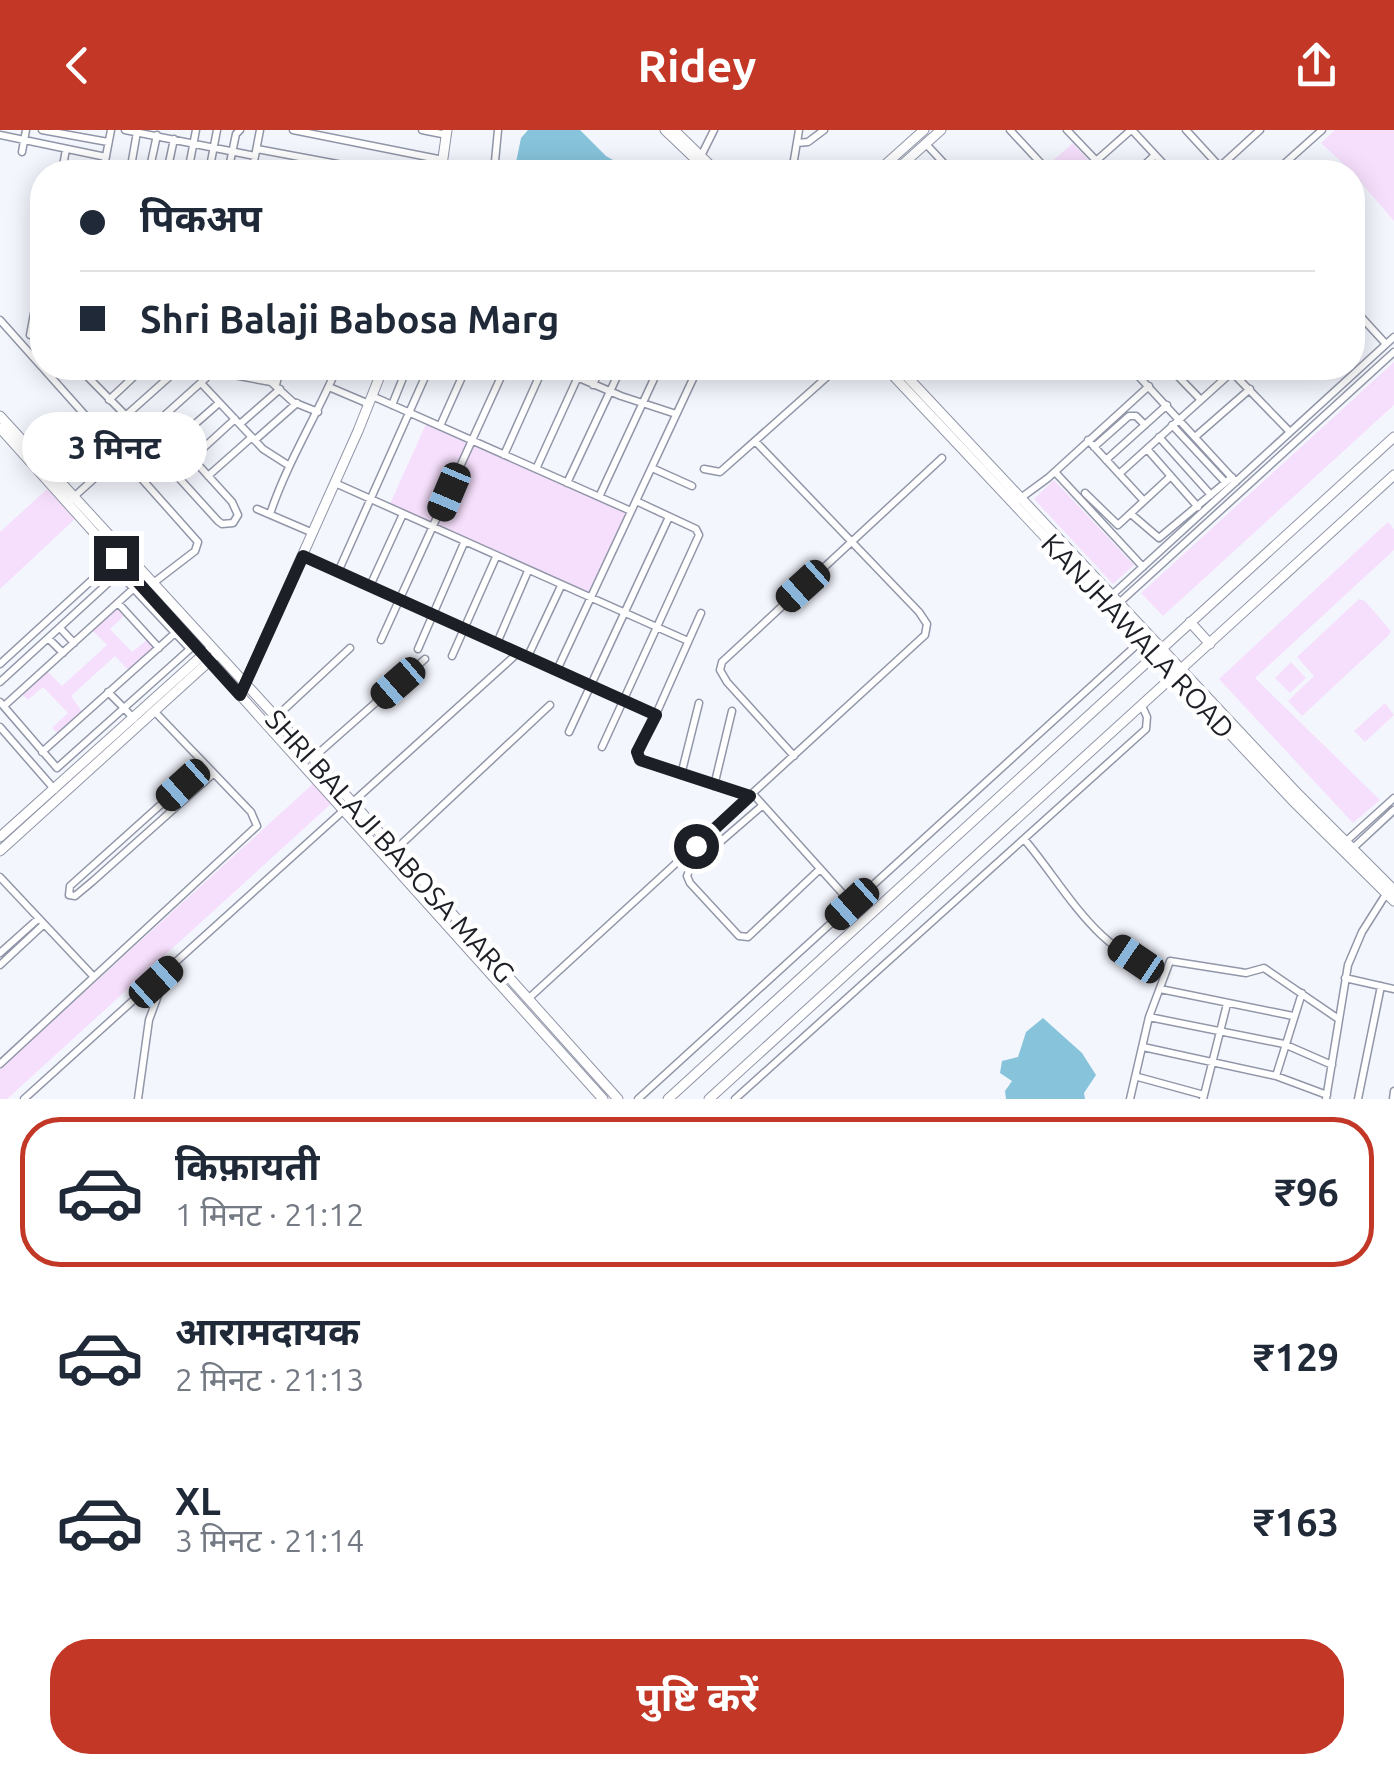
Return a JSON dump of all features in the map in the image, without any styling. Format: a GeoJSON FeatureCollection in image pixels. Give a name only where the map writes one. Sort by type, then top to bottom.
{"type":"FeatureCollection","features":[{"type":"Feature","properties":{"kind":"street"},"geometry":{"type":"LineString","coordinates":[[22,152],[26,130]]}},
{"type":"Feature","properties":{"kind":"street"},"geometry":{"type":"LineString","coordinates":[[42,130],[108,142]]}},
{"type":"Feature","properties":{"kind":"street"},"geometry":{"type":"LineString","coordinates":[[105,160],[111,130]]}},
{"type":"Feature","properties":{"kind":"street"},"geometry":{"type":"LineString","coordinates":[[125,130],[232,152],[306,160]]}},
{"type":"Feature","properties":{"kind":"street"},"geometry":{"type":"LineString","coordinates":[[190,160],[196,130]]}},
{"type":"Feature","properties":{"kind":"street"},"geometry":{"type":"LineString","coordinates":[[212,160],[217,130]]}},
{"type":"Feature","properties":{"kind":"street"},"geometry":{"type":"LineString","coordinates":[[230,160],[240,130]]}},
{"type":"Feature","properties":{"kind":"street"},"geometry":{"type":"LineString","coordinates":[[254,160],[260,130]]}},
{"type":"Feature","properties":{"kind":"street"},"geometry":{"type":"LineString","coordinates":[[293,130],[444,160],[447,132],[422,130]]}},
{"type":"Feature","properties":{"kind":"street"},"geometry":{"type":"LineString","coordinates":[[495,160],[498,130]]}},
{"type":"Feature","properties":{"kind":"street"},"geometry":{"type":"LineString","coordinates":[[665,130],[696,160]]}},
{"type":"Feature","properties":{"kind":"street"},"geometry":{"type":"LineString","coordinates":[[675,130],[705,160]]}},
{"type":"Feature","properties":{"kind":"street"},"geometry":{"type":"LineString","coordinates":[[701,156],[714,130]]}},
{"type":"Feature","properties":{"kind":"street"},"geometry":{"type":"LineString","coordinates":[[794,160],[799,130]]}},
{"type":"Feature","properties":{"kind":"street"},"geometry":{"type":"LineString","coordinates":[[797,143],[808,142],[824,130]]}},
{"type":"Feature","properties":{"kind":"street"},"geometry":{"type":"LineString","coordinates":[[892,160],[921,135],[941,130]]}},
{"type":"Feature","properties":{"kind":"street"},"geometry":{"type":"LineString","coordinates":[[1010,130],[1038,160]]}},
{"type":"Feature","properties":{"kind":"street"},"geometry":{"type":"LineString","coordinates":[[1097,160],[1132,130],[1160,160]]}},
{"type":"Feature","properties":{"kind":"street"},"geometry":{"type":"LineString","coordinates":[[1186,130],[1209,160]]}},
{"type":"Feature","properties":{"kind":"street"},"geometry":{"type":"LineString","coordinates":[[1239,130],[1249,140]]}},
{"type":"Feature","properties":{"kind":"street"},"geometry":{"type":"LineString","coordinates":[[1228,160],[1260,130]]}},
{"type":"Feature","properties":{"kind":"street"},"geometry":{"type":"LineString","coordinates":[[1289,160],[1322,130]]}},
{"type":"Feature","properties":{"kind":"street"},"geometry":{"type":"LineString","coordinates":[[1070,131],[1095,160]]}},
{"type":"Feature","properties":{"kind":"street"},"geometry":{"type":"LineString","coordinates":[[132,160],[138,132]]}},
{"type":"Feature","properties":{"kind":"street"},"geometry":{"type":"LineString","coordinates":[[1304,132],[1311,140]]}},
{"type":"Feature","properties":{"kind":"street"},"geometry":{"type":"LineString","coordinates":[[152,160],[157,135]]}},
{"type":"Feature","properties":{"kind":"street"},"geometry":{"type":"LineString","coordinates":[[903,160],[921,135]]}},
{"type":"Feature","properties":{"kind":"street"},"geometry":{"type":"LineString","coordinates":[[921,135],[942,160]]}},
{"type":"Feature","properties":{"kind":"street"},"geometry":{"type":"LineString","coordinates":[[0,136],[106,157]]}},
{"type":"Feature","properties":{"kind":"street"},"geometry":{"type":"LineString","coordinates":[[170,160],[174,139]]}},
{"type":"Feature","properties":{"kind":"street"},"geometry":{"type":"LineString","coordinates":[[64,160],[66,149]]}},
{"type":"Feature","properties":{"kind":"street"},"geometry":{"type":"LineString","coordinates":[[1149,160],[1155,155]]}},
{"type":"Feature","properties":{"kind":"street"},"geometry":{"type":"LineString","coordinates":[[0,320],[30,353]]}},
{"type":"Feature","properties":{"kind":"street"},"geometry":{"type":"LineString","coordinates":[[1365,321],[1386,344]]}},
{"type":"Feature","properties":{"kind":"street"},"geometry":{"type":"LineString","coordinates":[[1365,363],[1394,337]]}},
{"type":"Feature","properties":{"kind":"street"},"geometry":{"type":"LineString","coordinates":[[1365,378],[1394,352]]}},
{"type":"Feature","properties":{"kind":"street"},"geometry":{"type":"LineString","coordinates":[[54,380],[198,542],[195,551],[152,584]]}},
{"type":"Feature","properties":{"kind":"street"},"geometry":{"type":"LineString","coordinates":[[90,380],[144,434]]}},
{"type":"Feature","properties":{"kind":"street"},"geometry":{"type":"LineString","coordinates":[[109,400],[130,380]]}},
{"type":"Feature","properties":{"kind":"street"},"geometry":{"type":"LineString","coordinates":[[103,436],[166,380]]}},
{"type":"Feature","properties":{"kind":"street"},"geometry":{"type":"LineString","coordinates":[[259,380],[318,412]]}},
{"type":"Feature","properties":{"kind":"street"},"geometry":{"type":"LineString","coordinates":[[175,474],[278,387],[279,380]]}},
{"type":"Feature","properties":{"kind":"street"},"geometry":{"type":"LineString","coordinates":[[270,514],[288,465],[333,380]]}},
{"type":"Feature","properties":{"kind":"street"},"geometry":{"type":"LineString","coordinates":[[240,695],[378,380]]}},
{"type":"Feature","properties":{"kind":"street"},"geometry":{"type":"LineString","coordinates":[[392,404],[402,380]]}},
{"type":"Feature","properties":{"kind":"street"},"geometry":{"type":"LineString","coordinates":[[338,572],[423,380]]}},
{"type":"Feature","properties":{"kind":"street"},"geometry":{"type":"LineString","coordinates":[[440,426],[461,380]]}},
{"type":"Feature","properties":{"kind":"street"},"geometry":{"type":"LineString","coordinates":[[381,640],[500,380]]}},
{"type":"Feature","properties":{"kind":"street"},"geometry":{"type":"LineString","coordinates":[[504,455],[538,380]]}},
{"type":"Feature","properties":{"kind":"street"},"geometry":{"type":"LineString","coordinates":[[536,469],[577,380]]}},
{"type":"Feature","properties":{"kind":"street"},"geometry":{"type":"LineString","coordinates":[[582,380],[676,414]]}},
{"type":"Feature","properties":{"kind":"street"},"geometry":{"type":"LineString","coordinates":[[592,385],[594,380]]}},
{"type":"Feature","properties":{"kind":"street"},"geometry":{"type":"LineString","coordinates":[[567,483],[616,380]]}},
{"type":"Feature","properties":{"kind":"street"},"geometry":{"type":"LineString","coordinates":[[599,497],[654,380]]}},
{"type":"Feature","properties":{"kind":"street"},"geometry":{"type":"LineString","coordinates":[[557,670],[692,380]]}},
{"type":"Feature","properties":{"kind":"street"},"geometry":{"type":"LineString","coordinates":[[704,469],[719,472],[824,380]]}},
{"type":"Feature","properties":{"kind":"street","name":"KANJHAWALA ROAD"},"geometry":{"type":"LineString","coordinates":[[898,380],[1115,599],[1158,651],[1392,895]]}},
{"type":"Feature","properties":{"kind":"street","name":"KANJHAWALA ROAD"},"geometry":{"type":"LineString","coordinates":[[910,380],[1142,640],[1158,651]]}},
{"type":"Feature","properties":{"kind":"street"},"geometry":{"type":"LineString","coordinates":[[1143,380],[1231,480]]}},
{"type":"Feature","properties":{"kind":"street"},"geometry":{"type":"LineString","coordinates":[[1182,380],[1200,399]]}},
{"type":"Feature","properties":{"kind":"street"},"geometry":{"type":"LineString","coordinates":[[1119,474],[1220,380]]}},
{"type":"Feature","properties":{"kind":"street"},"geometry":{"type":"LineString","coordinates":[[1241,380],[1290,432]]}},
{"type":"Feature","properties":{"kind":"street"},"geometry":{"type":"LineString","coordinates":[[1131,514],[1158,538],[1290,432],[1347,380]]}},
{"type":"Feature","properties":{"kind":"street"},"geometry":{"type":"LineString","coordinates":[[1115,599],[1362,380]]}},
{"type":"Feature","properties":{"kind":"street"},"geometry":{"type":"LineString","coordinates":[[70,500],[201,382],[270,455],[288,465]]}},
{"type":"Feature","properties":{"kind":"street"},"geometry":{"type":"LineString","coordinates":[[1091,444],[1148,386]]}},
{"type":"Feature","properties":{"kind":"street"},"geometry":{"type":"LineString","coordinates":[[329,388],[392,404],[632,512]]}},
{"type":"Feature","properties":{"kind":"street"},"geometry":{"type":"LineString","coordinates":[[1195,437],[1250,389]]}},
{"type":"Feature","properties":{"kind":"street"},"geometry":{"type":"LineString","coordinates":[[138,474],[219,403]]}},
{"type":"Feature","properties":{"kind":"street"},"geometry":{"type":"LineString","coordinates":[[208,476],[297,403]]}},
{"type":"Feature","properties":{"kind":"street"},"geometry":{"type":"LineString","coordinates":[[1106,460],[1166,406]]}},
{"type":"Feature","properties":{"kind":"street","name":"SHRI BALAJI BABOSA MARG"},"geometry":{"type":"LineString","coordinates":[[0,416],[210,655],[276,716],[349,807],[603,1099]]}},
{"type":"Feature","properties":{"kind":"street"},"geometry":{"type":"LineString","coordinates":[[1017,501],[1130,416],[1145,424]]}},
{"type":"Feature","properties":{"kind":"street"},"geometry":{"type":"LineString","coordinates":[[1176,422],[1195,437],[1231,480]]}},
{"type":"Feature","properties":{"kind":"street","name":"SHRI BALAJI BABOSA MARG"},"geometry":{"type":"LineString","coordinates":[[0,428],[70,500]]}},
{"type":"Feature","properties":{"kind":"street"},"geometry":{"type":"LineString","coordinates":[[668,1099],[1394,437]]}},
{"type":"Feature","properties":{"kind":"street"},"geometry":{"type":"LineString","coordinates":[[1159,438],[1211,495]]}},
{"type":"Feature","properties":{"kind":"street"},"geometry":{"type":"LineString","coordinates":[[528,999],[915,648],[927,631],[919,612],[755,441]]}},
{"type":"Feature","properties":{"kind":"street"},"geometry":{"type":"LineString","coordinates":[[1091,444],[1144,502]]}},
{"type":"Feature","properties":{"kind":"street"},"geometry":{"type":"LineString","coordinates":[[1147,449],[1198,507]]}},
{"type":"Feature","properties":{"kind":"street"},"geometry":{"type":"LineString","coordinates":[[159,456],[222,524],[233,523],[237,510],[192,458]]}},
{"type":"Feature","properties":{"kind":"street"},"geometry":{"type":"LineString","coordinates":[[794,756],[727,682],[720,666],[730,652],[942,458]]}},
{"type":"Feature","properties":{"kind":"street"},"geometry":{"type":"LineString","coordinates":[[652,468],[692,486]]}},
{"type":"Feature","properties":{"kind":"street"},"geometry":{"type":"LineString","coordinates":[[1055,472],[1143,567]]}},
{"type":"Feature","properties":{"kind":"street"},"geometry":{"type":"LineString","coordinates":[[709,1099],[1394,475]]}},
{"type":"Feature","properties":{"kind":"street"},"geometry":{"type":"LineString","coordinates":[[1085,493],[1114,524],[1120,523],[1171,476]]}},
{"type":"Feature","properties":{"kind":"street"},"geometry":{"type":"LineString","coordinates":[[1115,599],[1231,480]]}},
{"type":"Feature","properties":{"kind":"street"},"geometry":{"type":"LineString","coordinates":[[335,483],[688,641]]}},
{"type":"Feature","properties":{"kind":"street"},"geometry":{"type":"LineString","coordinates":[[602,747],[699,536],[696,529],[636,501]]}},
{"type":"Feature","properties":{"kind":"street"},"geometry":{"type":"LineString","coordinates":[[258,509],[313,533]]}},
{"type":"Feature","properties":{"kind":"street"},"geometry":{"type":"LineString","coordinates":[[370,586],[403,514]]}},
{"type":"Feature","properties":{"kind":"street"},"geometry":{"type":"LineString","coordinates":[[569,732],[669,517]]}},
{"type":"Feature","properties":{"kind":"street"},"geometry":{"type":"LineString","coordinates":[[418,649],[464,543]]}},
{"type":"Feature","properties":{"kind":"street"},"geometry":{"type":"LineString","coordinates":[[0,664],[119,555]]}},
{"type":"Feature","properties":{"kind":"street","name":"SHRI BALAJI BABOSA MARG"},"geometry":{"type":"LineString","coordinates":[[119,555],[152,584],[240,695],[395,850],[618,1099]]}},
{"type":"Feature","properties":{"kind":"street"},"geometry":{"type":"LineString","coordinates":[[303,556],[656,715]]}},
{"type":"Feature","properties":{"kind":"street"},"geometry":{"type":"LineString","coordinates":[[452,656],[496,557]]}},
{"type":"Feature","properties":{"kind":"street"},"geometry":{"type":"LineString","coordinates":[[497,642],[528,571]]}},
{"type":"Feature","properties":{"kind":"street"},"geometry":{"type":"LineString","coordinates":[[0,682],[119,573],[133,588],[175,634],[190,650],[56,768],[2,704],[133,588]]}},
{"type":"Feature","properties":{"kind":"street"},"geometry":{"type":"LineString","coordinates":[[528,656],[561,586]]}},
{"type":"Feature","properties":{"kind":"street"},"geometry":{"type":"LineString","coordinates":[[118,603],[159,648]]}},
{"type":"Feature","properties":{"kind":"street"},"geometry":{"type":"LineString","coordinates":[[701,613],[637,756],[681,776],[752,795],[852,904]]}},
{"type":"Feature","properties":{"kind":"street"},"geometry":{"type":"LineString","coordinates":[[49,620],[74,643]]}},
{"type":"Feature","properties":{"kind":"street"},"geometry":{"type":"LineString","coordinates":[[1190,622],[1210,644]]}},
{"type":"Feature","properties":{"kind":"street"},"geometry":{"type":"LineString","coordinates":[[42,752],[175,634]]}},
{"type":"Feature","properties":{"kind":"street"},"geometry":{"type":"LineString","coordinates":[[48,638],[63,653]]}},
{"type":"Feature","properties":{"kind":"street"},"geometry":{"type":"LineString","coordinates":[[638,1099],[1142,640]]}},
{"type":"Feature","properties":{"kind":"street"},"geometry":{"type":"LineString","coordinates":[[276,716],[350,648]]}},
{"type":"Feature","properties":{"kind":"street"},"geometry":{"type":"LineString","coordinates":[[24,1099],[519,652]]}},
{"type":"Feature","properties":{"kind":"street"},"geometry":{"type":"LineString","coordinates":[[136,722],[154,712],[210,655]]}},
{"type":"Feature","properties":{"kind":"street"},"geometry":{"type":"LineString","coordinates":[[0,852],[58,792],[210,655]]}},
{"type":"Feature","properties":{"kind":"street"},"geometry":{"type":"LineString","coordinates":[[312,759],[424,660]]}},
{"type":"Feature","properties":{"kind":"street"},"geometry":{"type":"LineString","coordinates":[[108,692],[136,722]]}},
{"type":"Feature","properties":{"kind":"street"},"geometry":{"type":"LineString","coordinates":[[681,776],[699,704]]}},
{"type":"Feature","properties":{"kind":"street"},"geometry":{"type":"LineString","coordinates":[[395,850],[550,705]]}},
{"type":"Feature","properties":{"kind":"street"},"geometry":{"type":"LineString","coordinates":[[736,1099],[1146,729],[1147,717],[1142,706]]}},
{"type":"Feature","properties":{"kind":"street"},"geometry":{"type":"LineString","coordinates":[[714,786],[732,711]]}},
{"type":"Feature","properties":{"kind":"street"},"geometry":{"type":"LineString","coordinates":[[0,1064],[254,830],[256,818],[154,712]]}},
{"type":"Feature","properties":{"kind":"street"},"geometry":{"type":"LineString","coordinates":[[0,727],[58,792]]}},
{"type":"Feature","properties":{"kind":"street"},"geometry":{"type":"LineString","coordinates":[[204,765],[68,888],[70,896],[93,881],[214,774]]}},
{"type":"Feature","properties":{"kind":"street"},"geometry":{"type":"LineString","coordinates":[[0,837],[58,792]]}},
{"type":"Feature","properties":{"kind":"street"},"geometry":{"type":"LineString","coordinates":[[1346,848],[1394,798]]}},
{"type":"Feature","properties":{"kind":"street"},"geometry":{"type":"LineString","coordinates":[[763,805],[690,868],[686,876],[690,883],[739,936],[748,937],[820,869]]}},
{"type":"Feature","properties":{"kind":"street"},"geometry":{"type":"LineString","coordinates":[[1346,848],[1392,816]]}},
{"type":"Feature","properties":{"kind":"street"},"geometry":{"type":"LineString","coordinates":[[140,824],[148,832]]}},
{"type":"Feature","properties":{"kind":"street"},"geometry":{"type":"LineString","coordinates":[[1024,839],[1087,922],[1136,959],[1166,970]]}},
{"type":"Feature","properties":{"kind":"street"},"geometry":{"type":"LineString","coordinates":[[85,874],[93,881]]}},
{"type":"Feature","properties":{"kind":"street"},"geometry":{"type":"LineString","coordinates":[[0,877],[94,977]]}},
{"type":"Feature","properties":{"kind":"street"},"geometry":{"type":"LineString","coordinates":[[1144,1047],[1276,1076],[1326,1097],[1345,978],[1358,940],[1392,895]]}},
{"type":"Feature","properties":{"kind":"street"},"geometry":{"type":"LineString","coordinates":[[0,954],[40,922]]}},
{"type":"Feature","properties":{"kind":"street"},"geometry":{"type":"LineString","coordinates":[[0,965],[40,922]]}},
{"type":"Feature","properties":{"kind":"street"},"geometry":{"type":"LineString","coordinates":[[1130,1099],[1149,1017],[1166,970],[1174,960],[1246,973],[1264,968],[1337,1018]]}},
{"type":"Feature","properties":{"kind":"street"},"geometry":{"type":"LineString","coordinates":[[1345,978],[1394,989]]}},
{"type":"Feature","properties":{"kind":"street"},"geometry":{"type":"LineString","coordinates":[[138,1099],[149,1020],[160,990],[156,982]]}},
{"type":"Feature","properties":{"kind":"street"},"geometry":{"type":"LineString","coordinates":[[1358,1099],[1382,986]]}},
{"type":"Feature","properties":{"kind":"street"},"geometry":{"type":"LineString","coordinates":[[1160,989],[1293,1016]]}},
{"type":"Feature","properties":{"kind":"street"},"geometry":{"type":"LineString","coordinates":[[1276,1076],[1302,993]]}},
{"type":"Feature","properties":{"kind":"street"},"geometry":{"type":"LineString","coordinates":[[1138,1077],[1204,1097],[1228,1004]]}},
{"type":"Feature","properties":{"kind":"street"},"geometry":{"type":"LineString","coordinates":[[1149,1017],[1284,1044],[1332,1065]]}},
{"type":"Feature","properties":{"kind":"street"},"geometry":{"type":"LineString","coordinates":[[1392,1099],[1394,1091]]}},
{"type":"Feature","properties":{"kind":"shaded area"},"geometry":{"type":"Polygon","coordinates":[[[1335,130],[1394,130],[1394,221],[1365,187],[1365,160],[1339,160],[1321,143],[1335,130]]]}},
{"type":"Feature","properties":{"kind":"shaded area"},"geometry":{"type":"Polygon","coordinates":[[[1073,143],[1088,160],[1054,160],[1073,143]]]}},
{"type":"Feature","properties":{"kind":"shaded area"},"geometry":{"type":"Polygon","coordinates":[[[1394,362],[1394,405],[1163,616],[1141,593],[1394,362]]]}},
{"type":"Feature","properties":{"kind":"shaded area"},"geometry":{"type":"Polygon","coordinates":[[[426,424],[627,513],[590,594],[390,504],[426,424]]]}},
{"type":"Feature","properties":{"kind":"shaded area"},"geometry":{"type":"Polygon","coordinates":[[[1054,480],[1134,565],[1113,584],[1034,499],[1054,480]]]}},
{"type":"Feature","properties":{"kind":"shaded area"},"geometry":{"type":"Polygon","coordinates":[[[47,489],[75,519],[0,589],[0,532],[47,489]]]}},
{"type":"Feature","properties":{"kind":"shaded area"},"geometry":{"type":"Polygon","coordinates":[[[1388,522],[1394,529],[1394,550],[1255,678],[1380,800],[1353,823],[1219,679],[1388,522]]]}},
{"type":"Feature","properties":{"kind":"shaded area"},"geometry":{"type":"Polygon","coordinates":[[[1359,599],[1391,631],[1302,716],[1288,701],[1314,676],[1297,657],[1359,599]]]}},
{"type":"Feature","properties":{"kind":"shaded area"},"geometry":{"type":"Polygon","coordinates":[[[117,608],[124,616],[110,629],[132,652],[147,640],[156,649],[130,672],[115,656],[71,696],[83,713],[60,736],[52,728],[68,713],[43,687],[28,700],[22,694],[47,671],[62,686],[107,645],[91,629],[117,608]]]}},
{"type":"Feature","properties":{"kind":"shaded area"},"geometry":{"type":"Polygon","coordinates":[[[1291,662],[1306,678],[1290,693],[1275,678],[1291,662]]]}},
{"type":"Feature","properties":{"kind":"shaded area"},"geometry":{"type":"Polygon","coordinates":[[[1385,703],[1394,715],[1365,742],[1354,731],[1385,703]]]}},
{"type":"Feature","properties":{"kind":"shaded area"},"geometry":{"type":"Polygon","coordinates":[[[315,782],[333,802],[7,1099],[0,1099],[0,1069],[315,782]]]}},
{"type":"Feature","properties":{"kind":"water"},"geometry":{"type":"Polygon","coordinates":[[[528,130],[580,130],[613,160],[516,160],[521,138],[528,130]]]}},
{"type":"Feature","properties":{"kind":"water"},"geometry":{"type":"Polygon","coordinates":[[[1043,1018],[1082,1053],[1096,1075],[1084,1093],[1085,1099],[1006,1099],[1005,1091],[1012,1081],[1000,1073],[1002,1061],[1018,1057],[1026,1032],[1043,1018]]]}},
{"type":"Feature","properties":{"kind":"route"},"geometry":{"type":"LineString","coordinates":[[116,558],[240,695],[303,556],[656,715],[637,752],[640,760],[750,796],[696,846]]}}]}
